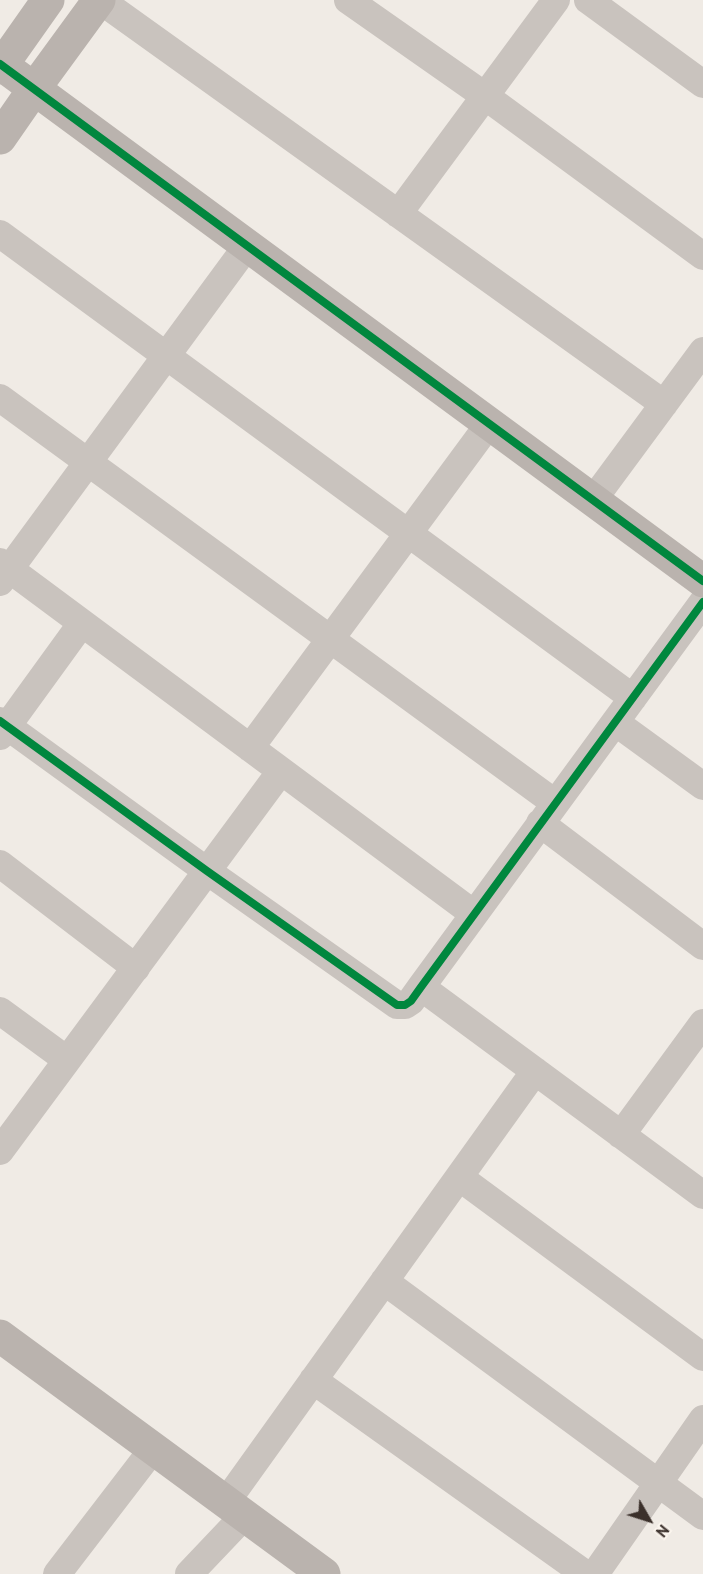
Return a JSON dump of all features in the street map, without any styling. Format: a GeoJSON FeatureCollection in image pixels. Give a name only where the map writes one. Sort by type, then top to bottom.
{"type":"FeatureCollection","features":[{"type":"Feature","properties":{"kind":"street"},"geometry":{"type":"LineString","coordinates":[[48,0],[1,66],[703,581]]}},
{"type":"Feature","properties":{"kind":"street"},"geometry":{"type":"LineString","coordinates":[[0,138],[99,0],[664,404]]}},
{"type":"Feature","properties":{"kind":"street"},"geometry":{"type":"LineString","coordinates":[[348,0],[485,96],[703,256]]}},
{"type":"Feature","properties":{"kind":"street"},"geometry":{"type":"LineString","coordinates":[[399,214],[556,0]]}},
{"type":"Feature","properties":{"kind":"street"},"geometry":{"type":"LineString","coordinates":[[588,0],[703,84]]}},
{"type":"Feature","properties":{"kind":"street"},"geometry":{"type":"LineString","coordinates":[[0,234],[633,698]]}},
{"type":"Feature","properties":{"kind":"street"},"geometry":{"type":"LineString","coordinates":[[247,246],[88,462],[3,571],[82,623],[474,914]]}},
{"type":"Feature","properties":{"kind":"street"},"geometry":{"type":"LineString","coordinates":[[593,500],[664,404],[694,380],[703,351]]}},
{"type":"Feature","properties":{"kind":"street"},"geometry":{"type":"LineString","coordinates":[[0,398],[331,639],[548,813],[703,946]]}},
{"type":"Feature","properties":{"kind":"street"},"geometry":{"type":"LineString","coordinates":[[250,748],[489,424]]}},
{"type":"Feature","properties":{"kind":"street"},"geometry":{"type":"LineString","coordinates":[[82,623],[2,728],[397,1005],[405,1005],[421,987],[703,602]]}},
{"type":"Feature","properties":{"kind":"street"},"geometry":{"type":"LineString","coordinates":[[615,722],[703,786]]}},
{"type":"Feature","properties":{"kind":"street"},"geometry":{"type":"LineString","coordinates":[[0,1151],[281,771]]}},
{"type":"Feature","properties":{"kind":"street"},"geometry":{"type":"LineString","coordinates":[[0,864],[136,968]]}},
{"type":"Feature","properties":{"kind":"street"},"geometry":{"type":"LineString","coordinates":[[421,987],[703,1196]]}},
{"type":"Feature","properties":{"kind":"street"},"geometry":{"type":"LineString","coordinates":[[0,1011],[67,1060]]}},
{"type":"Feature","properties":{"kind":"street"},"geometry":{"type":"LineString","coordinates":[[621,1135],[701,1031]]}},
{"type":"Feature","properties":{"kind":"street"},"geometry":{"type":"LineString","coordinates":[[189,1574],[235,1509],[313,1380],[535,1071]]}},
{"type":"Feature","properties":{"kind":"street"},"geometry":{"type":"LineString","coordinates":[[459,1177],[703,1357]]}},
{"type":"Feature","properties":{"kind":"street"},"geometry":{"type":"LineString","coordinates":[[384,1281],[703,1516]]}},
{"type":"Feature","properties":{"kind":"street"},"geometry":{"type":"LineString","coordinates":[[3,1346],[153,1449],[318,1572]]}},
{"type":"Feature","properties":{"kind":"street"},"geometry":{"type":"LineString","coordinates":[[313,1380],[585,1574]]}},
{"type":"Feature","properties":{"kind":"street"},"geometry":{"type":"LineString","coordinates":[[595,1574],[703,1419]]}},
{"type":"Feature","properties":{"kind":"street"},"geometry":{"type":"LineString","coordinates":[[57,1574],[153,1449]]}},
{"type":"Feature","properties":{"kind":"cycle path"},"geometry":{"type":"LineString","coordinates":[[0,64],[703,581]]}},
{"type":"Feature","properties":{"kind":"cycle path"},"geometry":{"type":"LineString","coordinates":[[0,721],[397,1005],[405,1005],[411,1001],[703,602]]}}]}
